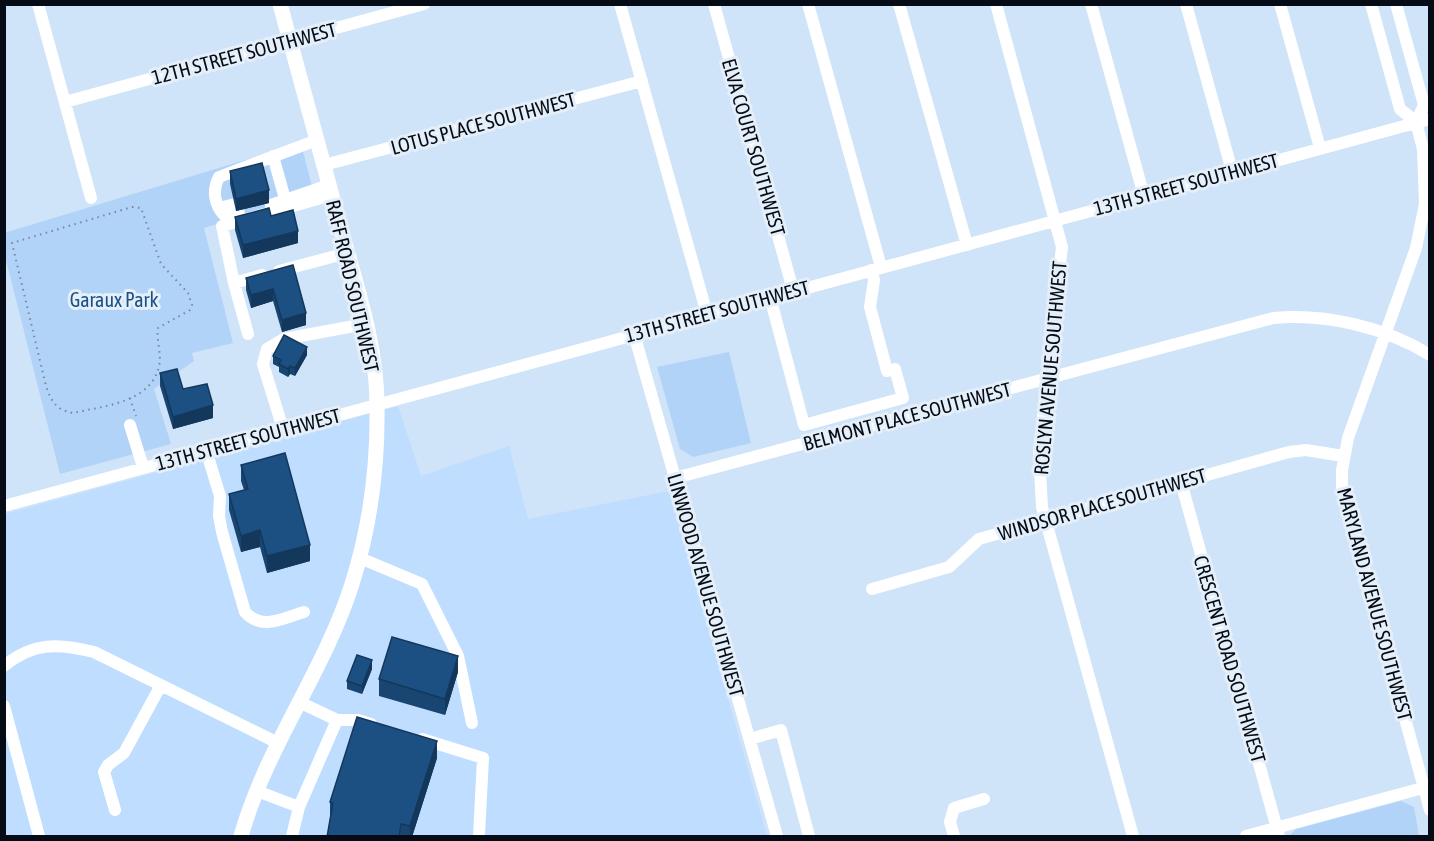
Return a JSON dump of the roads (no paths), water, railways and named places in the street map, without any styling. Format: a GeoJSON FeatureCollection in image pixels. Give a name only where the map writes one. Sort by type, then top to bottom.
{"type":"FeatureCollection","features":[{"type":"Feature","properties":{"kind":"main road","name":"RAFF ROAD SOUTHWEST"},"geometry":{"type":"LineString","coordinates":[[241,837],[257,791],[278,743],[333,635],[360,558],[374,478],[377,403],[366,324],[280,4]]}},
{"type":"Feature","properties":{"kind":"street"},"geometry":{"type":"LineString","coordinates":[[39,4],[91,198]]}},
{"type":"Feature","properties":{"kind":"street"},"geometry":{"type":"LineString","coordinates":[[620,4],[707,314]]}},
{"type":"Feature","properties":{"kind":"street","name":"ELVA COURT SOUTHWEST"},"geometry":{"type":"LineString","coordinates":[[714,4],[793,290]]}},
{"type":"Feature","properties":{"kind":"street"},"geometry":{"type":"LineString","coordinates":[[770,297],[804,425],[903,398],[895,369],[887,371],[870,307],[876,268],[808,4]]}},
{"type":"Feature","properties":{"kind":"street"},"geometry":{"type":"LineString","coordinates":[[899,4],[967,244]]}},
{"type":"Feature","properties":{"kind":"street","name":"ROSLYN AVENUE SOUTHWEST"},"geometry":{"type":"LineString","coordinates":[[996,4],[1056,220],[1062,263],[1039,452],[1040,488],[1045,519],[1133,837]]}},
{"type":"Feature","properties":{"kind":"street"},"geometry":{"type":"LineString","coordinates":[[1091,4],[1144,196]]}},
{"type":"Feature","properties":{"kind":"street"},"geometry":{"type":"LineString","coordinates":[[1186,4],[1232,171]]}},
{"type":"Feature","properties":{"kind":"street"},"geometry":{"type":"LineString","coordinates":[[1280,4],[1320,148]]}},
{"type":"Feature","properties":{"kind":"street","name":"MARYLAND AVENUE SOUTHWEST"},"geometry":{"type":"LineString","coordinates":[[1371,4],[1400,109],[1416,122],[1423,149],[1426,186],[1425,231],[1384,336],[1344,456],[1342,488],[1345,506],[1427,786],[1430,810]]}},
{"type":"Feature","properties":{"kind":"street","name":"MARYLAND AVENUE SOUTHWEST"},"geometry":{"type":"LineString","coordinates":[[1396,4],[1424,105],[1416,122]]}},
{"type":"Feature","properties":{"kind":"street","name":"12TH STREET SOUTHWEST"},"geometry":{"type":"LineString","coordinates":[[65,102],[416,6]]}},
{"type":"Feature","properties":{"kind":"street","name":"LOTUS PLACE SOUTHWEST"},"geometry":{"type":"LineString","coordinates":[[324,165],[642,81]]}},
{"type":"Feature","properties":{"kind":"street","name":"13TH STREET SOUTHWEST"},"geometry":{"type":"LineString","coordinates":[[4,506],[1430,118]]}},
{"type":"Feature","properties":{"kind":"street"},"geometry":{"type":"LineString","coordinates":[[284,196],[225,216],[214,196],[214,186],[219,177],[317,140]]}},
{"type":"Feature","properties":{"kind":"street"},"geometry":{"type":"LineString","coordinates":[[273,156],[284,196]]}},
{"type":"Feature","properties":{"kind":"street"},"geometry":{"type":"LineString","coordinates":[[268,196],[330,190]]}},
{"type":"Feature","properties":{"kind":"street"},"geometry":{"type":"LineString","coordinates":[[248,334],[221,232],[222,226],[330,190]]}},
{"type":"Feature","properties":{"kind":"street"},"geometry":{"type":"LineString","coordinates":[[219,208],[235,204]]}},
{"type":"Feature","properties":{"kind":"street"},"geometry":{"type":"LineString","coordinates":[[234,283],[347,253]]}},
{"type":"Feature","properties":{"kind":"street","name":"BELMONT PLACE SOUTHWEST"},"geometry":{"type":"LineString","coordinates":[[675,478],[1273,318],[1324,318],[1384,336],[1430,355]]}},
{"type":"Feature","properties":{"kind":"street"},"geometry":{"type":"LineString","coordinates":[[283,429],[263,364],[267,349],[284,339],[366,324]]}},
{"type":"Feature","properties":{"kind":"street","name":"LINWOOD AVENUE SOUTHWEST"},"geometry":{"type":"LineString","coordinates":[[634,334],[777,837]]}},
{"type":"Feature","properties":{"kind":"street"},"geometry":{"type":"LineString","coordinates":[[134,423],[143,467]]}},
{"type":"Feature","properties":{"kind":"street"},"geometry":{"type":"LineString","coordinates":[[206,450],[220,496],[219,516],[222,532],[245,612],[252,621],[264,624],[304,612]]}},
{"type":"Feature","properties":{"kind":"street","name":"WINDSOR PLACE SOUTHWEST"},"geometry":{"type":"LineString","coordinates":[[872,589],[949,567],[979,539],[1045,519],[1289,452],[1306,450],[1344,456]]}},
{"type":"Feature","properties":{"kind":"street","name":"CRESCENT ROAD SOUTHWEST"},"geometry":{"type":"LineString","coordinates":[[1181,482],[1278,832]]}},
{"type":"Feature","properties":{"kind":"street"},"geometry":{"type":"LineString","coordinates":[[360,558],[422,584],[458,656],[472,723]]}},
{"type":"Feature","properties":{"kind":"street"},"geometry":{"type":"LineString","coordinates":[[4,666],[19,653],[44,646],[69,645],[94,652],[278,743]]}},
{"type":"Feature","properties":{"kind":"street"},"geometry":{"type":"LineString","coordinates":[[115,810],[104,772],[108,765],[124,753],[161,686]]}},
{"type":"Feature","properties":{"kind":"street"},"geometry":{"type":"LineString","coordinates":[[299,702],[337,720],[358,720],[381,727]]}},
{"type":"Feature","properties":{"kind":"street"},"geometry":{"type":"LineString","coordinates":[[4,706],[39,837]]}},
{"type":"Feature","properties":{"kind":"street"},"geometry":{"type":"LineString","coordinates":[[292,837],[299,807],[337,720]]}},
{"type":"Feature","properties":{"kind":"street"},"geometry":{"type":"LineString","coordinates":[[750,739],[781,730],[809,837]]}},
{"type":"Feature","properties":{"kind":"street"},"geometry":{"type":"LineString","coordinates":[[404,734],[483,758],[479,837]]}},
{"type":"Feature","properties":{"kind":"street"},"geometry":{"type":"LineString","coordinates":[[1246,837],[1278,832],[1427,786]]}},
{"type":"Feature","properties":{"kind":"street"},"geometry":{"type":"LineString","coordinates":[[257,791],[299,807]]}},
{"type":"Feature","properties":{"kind":"street"},"geometry":{"type":"LineString","coordinates":[[954,837],[950,822],[954,808],[984,799]]}},
{"type":"Feature","properties":{"kind":"park label","name":"Garaux Park"},"geometry":{"type":"Point","coordinates":[114,299]}}]}
